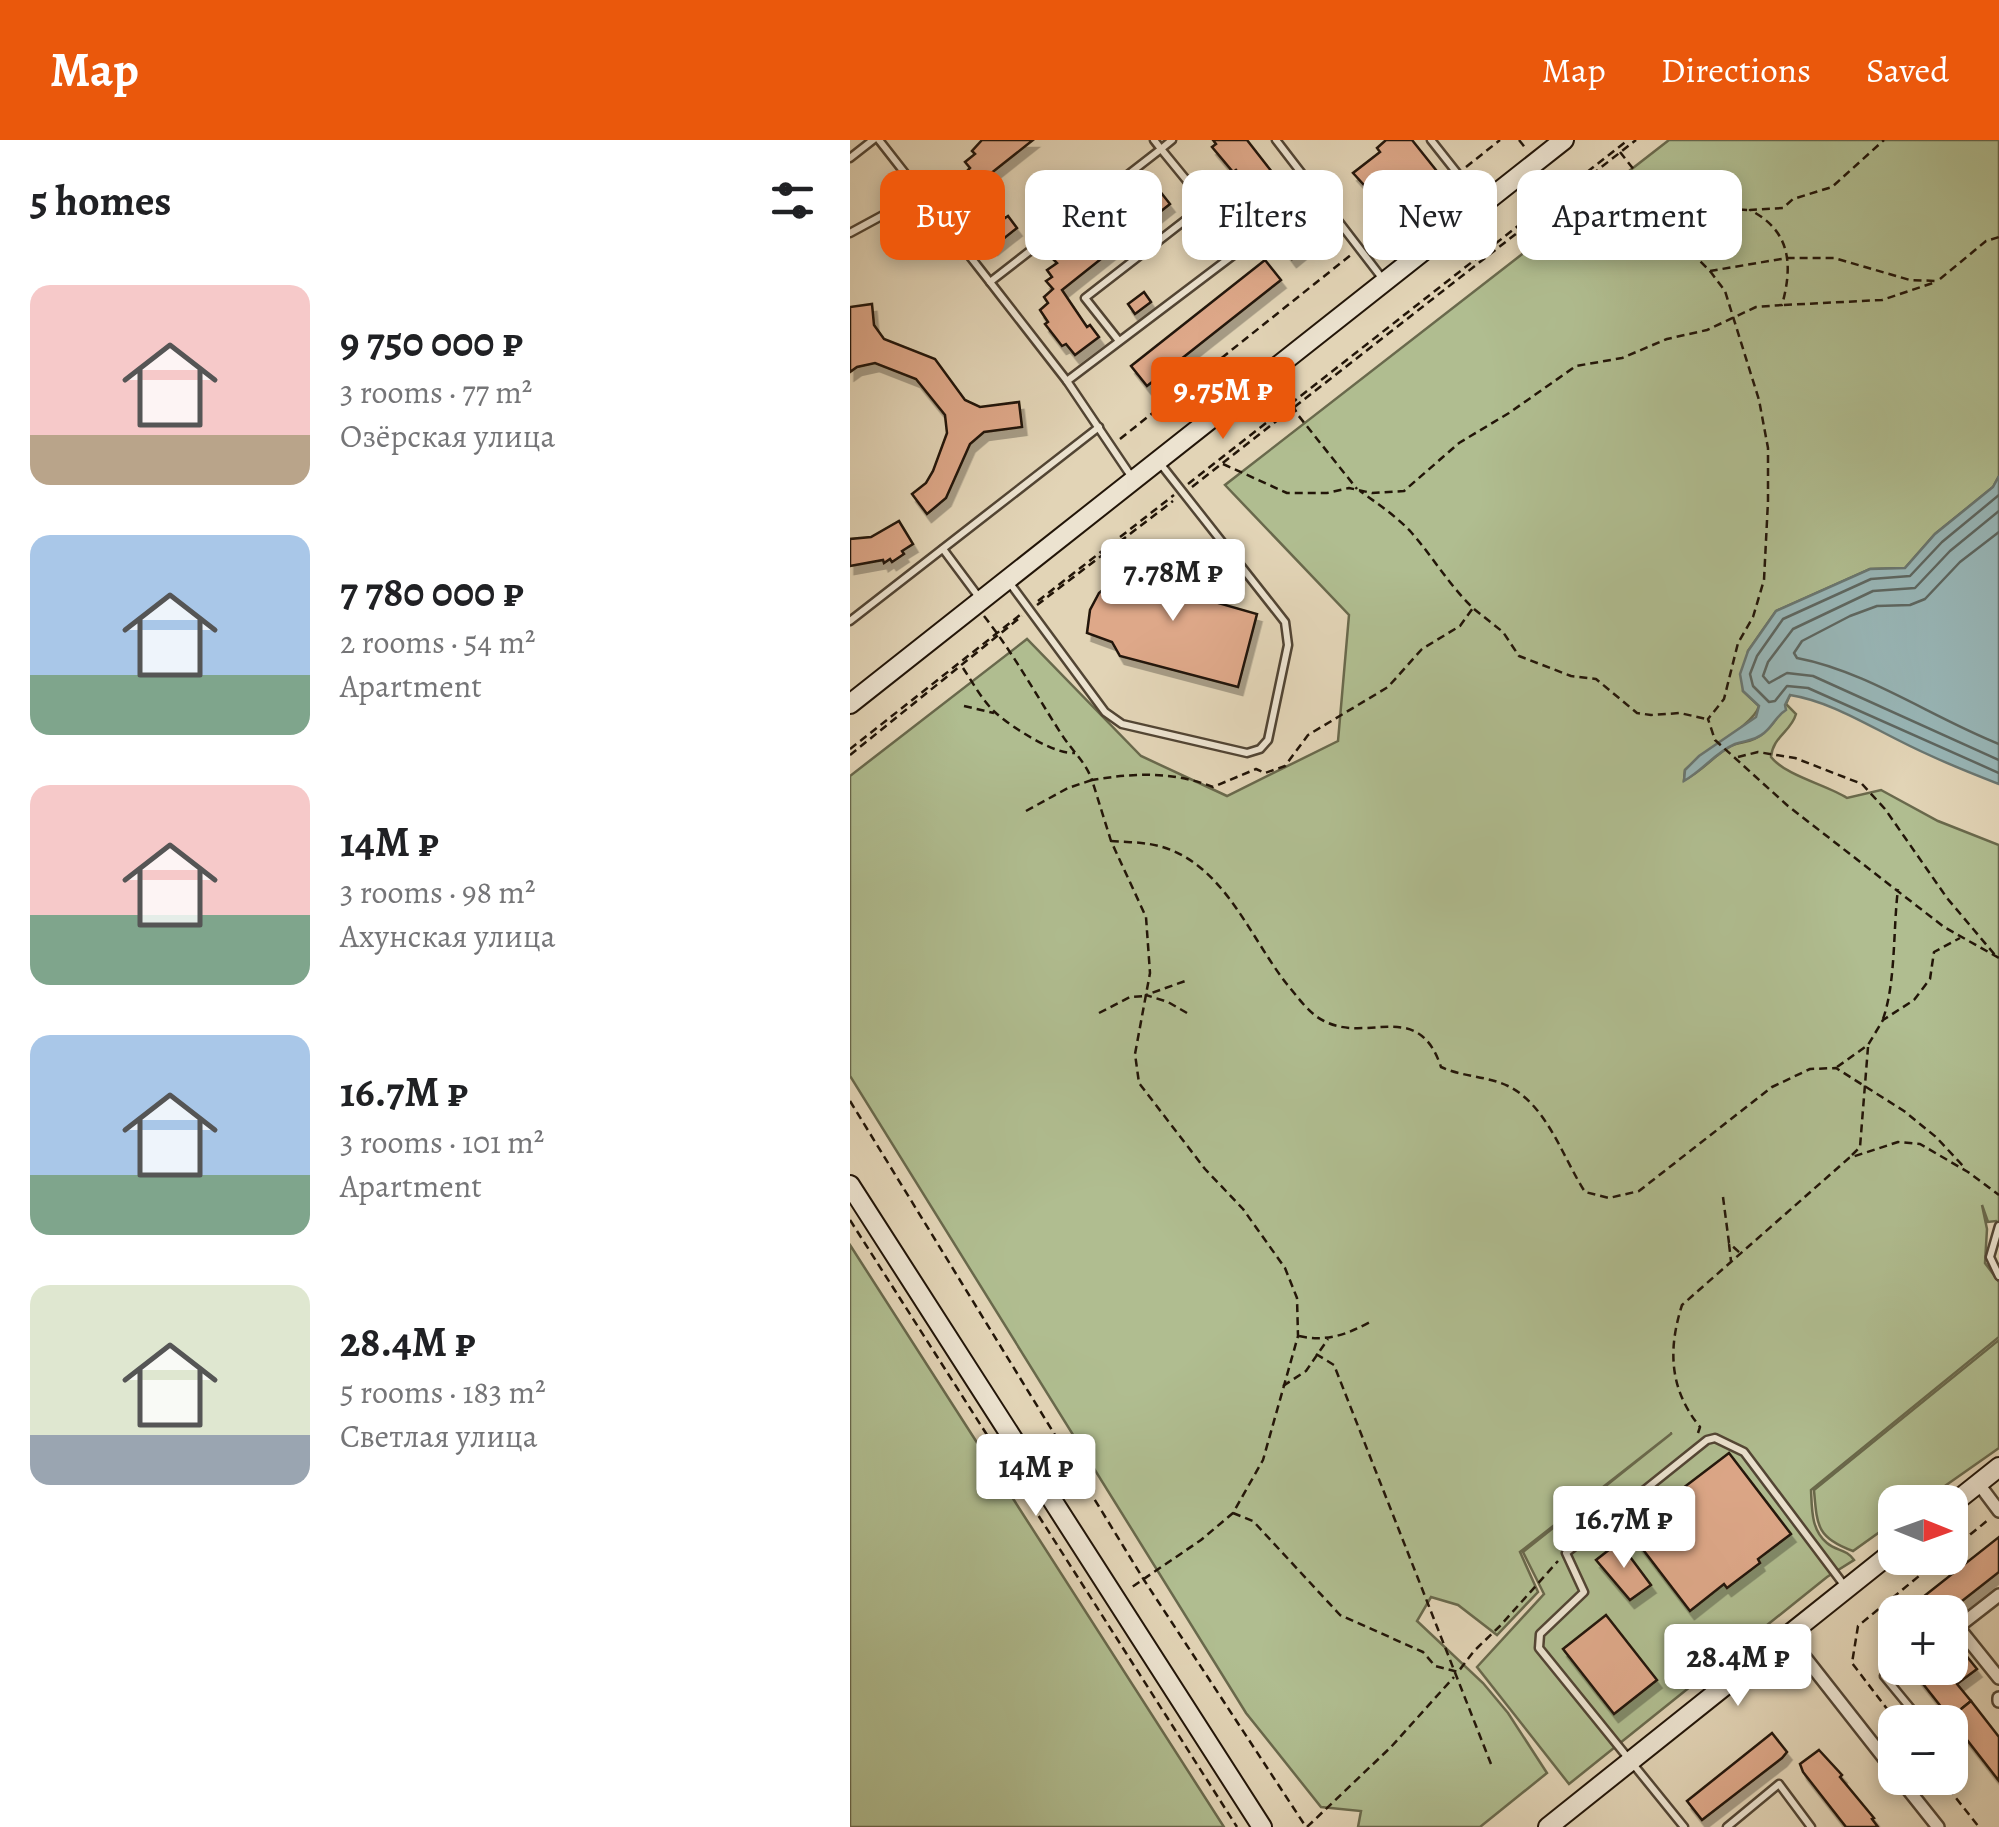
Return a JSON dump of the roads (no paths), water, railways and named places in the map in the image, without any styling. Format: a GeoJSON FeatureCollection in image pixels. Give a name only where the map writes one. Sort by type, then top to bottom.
{"type":"FeatureCollection","features":[{"type":"Feature","properties":{"kind":"main road"},"geometry":{"type":"LineString","coordinates":[[1497,195],[1564,140]]}},
{"type":"Feature","properties":{"kind":"main road"},"geometry":{"type":"LineString","coordinates":[[850,704],[1415,260]]}},
{"type":"Feature","properties":{"kind":"main road"},"geometry":{"type":"LineString","coordinates":[[850,1185],[1262,1827]]}},
{"type":"Feature","properties":{"kind":"main road"},"geometry":{"type":"LineString","coordinates":[[1968,1491],[1999,1467]]}},
{"type":"Feature","properties":{"kind":"main road"},"geometry":{"type":"LineString","coordinates":[[1548,1827],[1878,1563]]}},
{"type":"Feature","properties":{"kind":"street"},"geometry":{"type":"LineString","coordinates":[[1978,1483],[1999,1511]]}},
{"type":"Feature","properties":{"kind":"street"},"geometry":{"type":"LineString","coordinates":[[1999,1596],[1958,1628],[1999,1678]]}},
{"type":"Feature","properties":{"kind":"street"},"geometry":{"type":"LineString","coordinates":[[1789,1636],[1878,1742]]}},
{"type":"Feature","properties":{"kind":"street"},"geometry":{"type":"LineString","coordinates":[[1913,1795],[1938,1827]]}},
{"type":"Feature","properties":{"kind":"lane"},"geometry":{"type":"LineString","coordinates":[[850,158],[876,140],[902,170]]}},
{"type":"Feature","properties":{"kind":"lane"},"geometry":{"type":"LineString","coordinates":[[1154,140],[1182,175]]}},
{"type":"Feature","properties":{"kind":"lane"},"geometry":{"type":"LineString","coordinates":[[990,282],[1172,140]]}},
{"type":"Feature","properties":{"kind":"lane"},"geometry":{"type":"LineString","coordinates":[[1276,140],[1386,283]]}},
{"type":"Feature","properties":{"kind":"lane"},"geometry":{"type":"LineString","coordinates":[[1431,140],[1455,170]]}},
{"type":"Feature","properties":{"kind":"lane"},"geometry":{"type":"LineString","coordinates":[[850,233],[880,217]]}},
{"type":"Feature","properties":{"kind":"lane"},"geometry":{"type":"LineString","coordinates":[[1118,341],[1085,298],[1182,223]]}},
{"type":"Feature","properties":{"kind":"lane"},"geometry":{"type":"LineString","coordinates":[[973,260],[1067,381],[1135,481]]}},
{"type":"Feature","properties":{"kind":"lane"},"geometry":{"type":"LineString","coordinates":[[1067,381],[1227,260]]}},
{"type":"Feature","properties":{"kind":"lane"},"geometry":{"type":"LineString","coordinates":[[850,621],[1098,427]]}},
{"type":"Feature","properties":{"kind":"lane"},"geometry":{"type":"LineString","coordinates":[[1008,581],[1105,712],[1122,724],[1247,753],[1260,749],[1268,740],[1288,645],[1285,622],[1159,462]]}},
{"type":"Feature","properties":{"kind":"lane"},"geometry":{"type":"LineString","coordinates":[[943,548],[979,604]]}},
{"type":"Feature","properties":{"kind":"lane"},"geometry":{"type":"LineString","coordinates":[[1999,1226],[1990,1257],[1999,1276]]}},
{"type":"Feature","properties":{"kind":"lane"},"geometry":{"type":"LineString","coordinates":[[1684,1827],[1539,1648],[1540,1634],[1584,1592],[1566,1558],[1570,1547],[1715,1438],[1744,1452],[1847,1588]]}},
{"type":"Feature","properties":{"kind":"lane"},"geometry":{"type":"LineString","coordinates":[[1891,1685],[1908,1705]]}},
{"type":"Feature","properties":{"kind":"lane"},"geometry":{"type":"LineString","coordinates":[[1727,1827],[1779,1784],[1811,1827]]}},
{"type":"Feature","properties":{"kind":"water"},"geometry":{"type":"Polygon","coordinates":[[[1999,476],[1999,784],[1832,707],[1790,695],[1786,710],[1764,733],[1728,747],[1684,781],[1685,770],[1699,756],[1756,717],[1759,706],[1743,691],[1740,674],[1748,651],[1776,611],[1870,569],[1905,568],[1935,534],[1993,487],[1999,476]]]}}]}
